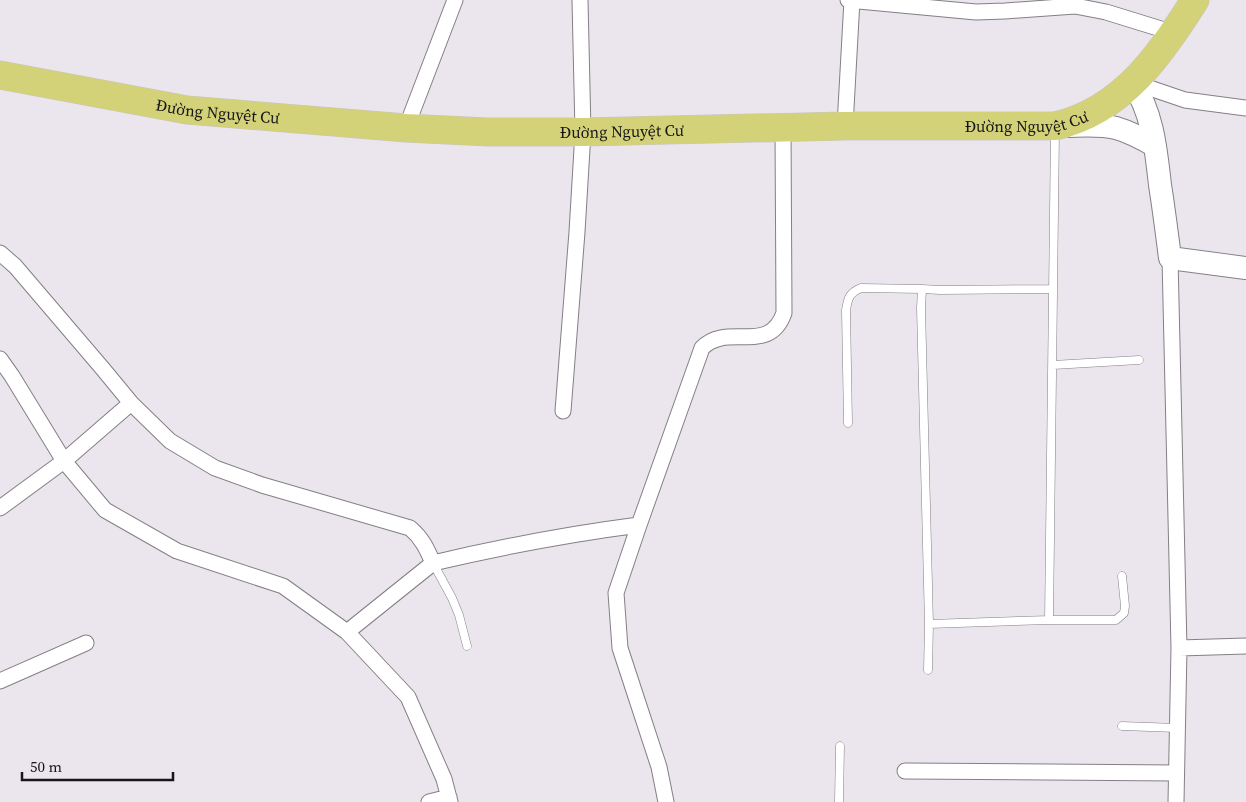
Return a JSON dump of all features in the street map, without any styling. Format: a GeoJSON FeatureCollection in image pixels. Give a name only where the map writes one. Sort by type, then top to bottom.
{"type":"FeatureCollection","features":[{"type":"Feature","properties":{"kind":"highway","name":"Đường Nguyệt Cư"},"geometry":{"type":"LineString","coordinates":[[0,75],[187,110],[406,128],[488,132],[583,132],[845,126],[1056,126],[1090,114],[1114,98],[1132,82],[1155,58],[1195,0]]}},
{"type":"Feature","properties":{"kind":"street"},"geometry":{"type":"LineString","coordinates":[[406,128],[455,0]]}},
{"type":"Feature","properties":{"kind":"street"},"geometry":{"type":"LineString","coordinates":[[563,411],[583,132],[580,0]]}},
{"type":"Feature","properties":{"kind":"street"},"geometry":{"type":"LineString","coordinates":[[848,0],[976,12],[1075,6],[1106,12],[1174,33]]}},
{"type":"Feature","properties":{"kind":"street"},"geometry":{"type":"LineString","coordinates":[[845,126],[852,0]]}},
{"type":"Feature","properties":{"kind":"street"},"geometry":{"type":"LineString","coordinates":[[1132,82],[1185,100],[1246,108]]}},
{"type":"Feature","properties":{"kind":"street"},"geometry":{"type":"LineString","coordinates":[[1132,82],[1147,112],[1156,146],[1170,258],[1178,648],[1176,802]]}},
{"type":"Feature","properties":{"kind":"street"},"geometry":{"type":"LineString","coordinates":[[1056,126],[1116,128],[1156,146]]}},
{"type":"Feature","properties":{"kind":"street"},"geometry":{"type":"LineString","coordinates":[[666,802],[659,767],[620,648],[616,593],[638,525],[702,348],[709,342],[721,338],[759,337],[775,328],[781,321],[784,313],[783,128]]}},
{"type":"Feature","properties":{"kind":"street"},"geometry":{"type":"LineString","coordinates":[[0,253],[15,266],[131,403],[170,441],[215,468],[262,485],[410,528],[424,542],[433,563]]}},
{"type":"Feature","properties":{"kind":"street"},"geometry":{"type":"LineString","coordinates":[[1170,258],[1246,268]]}},
{"type":"Feature","properties":{"kind":"street"},"geometry":{"type":"LineString","coordinates":[[0,360],[12,376],[64,461],[105,510],[177,551],[283,586],[347,632],[408,697],[444,779],[449,799],[429,802]]}},
{"type":"Feature","properties":{"kind":"street"},"geometry":{"type":"LineString","coordinates":[[0,508],[64,461],[131,403]]}},
{"type":"Feature","properties":{"kind":"street"},"geometry":{"type":"LineString","coordinates":[[347,632],[433,563],[486,551],[638,525]]}},
{"type":"Feature","properties":{"kind":"street"},"geometry":{"type":"LineString","coordinates":[[0,680],[86,644]]}},
{"type":"Feature","properties":{"kind":"street"},"geometry":{"type":"LineString","coordinates":[[1178,648],[1246,646]]}},
{"type":"Feature","properties":{"kind":"street"},"geometry":{"type":"LineString","coordinates":[[904,771],[1176,773]]}},
{"type":"Feature","properties":{"kind":"lane"},"geometry":{"type":"LineString","coordinates":[[1049,620],[1056,126]]}},
{"type":"Feature","properties":{"kind":"lane"},"geometry":{"type":"LineString","coordinates":[[848,423],[846,310],[848,298],[854,291],[861,288],[940,290],[1053,289]]}},
{"type":"Feature","properties":{"kind":"lane"},"geometry":{"type":"LineString","coordinates":[[922,289],[929,624],[928,670]]}},
{"type":"Feature","properties":{"kind":"lane"},"geometry":{"type":"LineString","coordinates":[[1053,365],[1139,360]]}},
{"type":"Feature","properties":{"kind":"lane"},"geometry":{"type":"LineString","coordinates":[[433,563],[459,615],[467,646]]}},
{"type":"Feature","properties":{"kind":"lane"},"geometry":{"type":"LineString","coordinates":[[929,624],[1116,620],[1124,613],[1125,606],[1122,576]]}},
{"type":"Feature","properties":{"kind":"lane"},"geometry":{"type":"LineString","coordinates":[[1122,726],[1177,728]]}},
{"type":"Feature","properties":{"kind":"lane"},"geometry":{"type":"LineString","coordinates":[[840,746],[840,802]]}}]}
